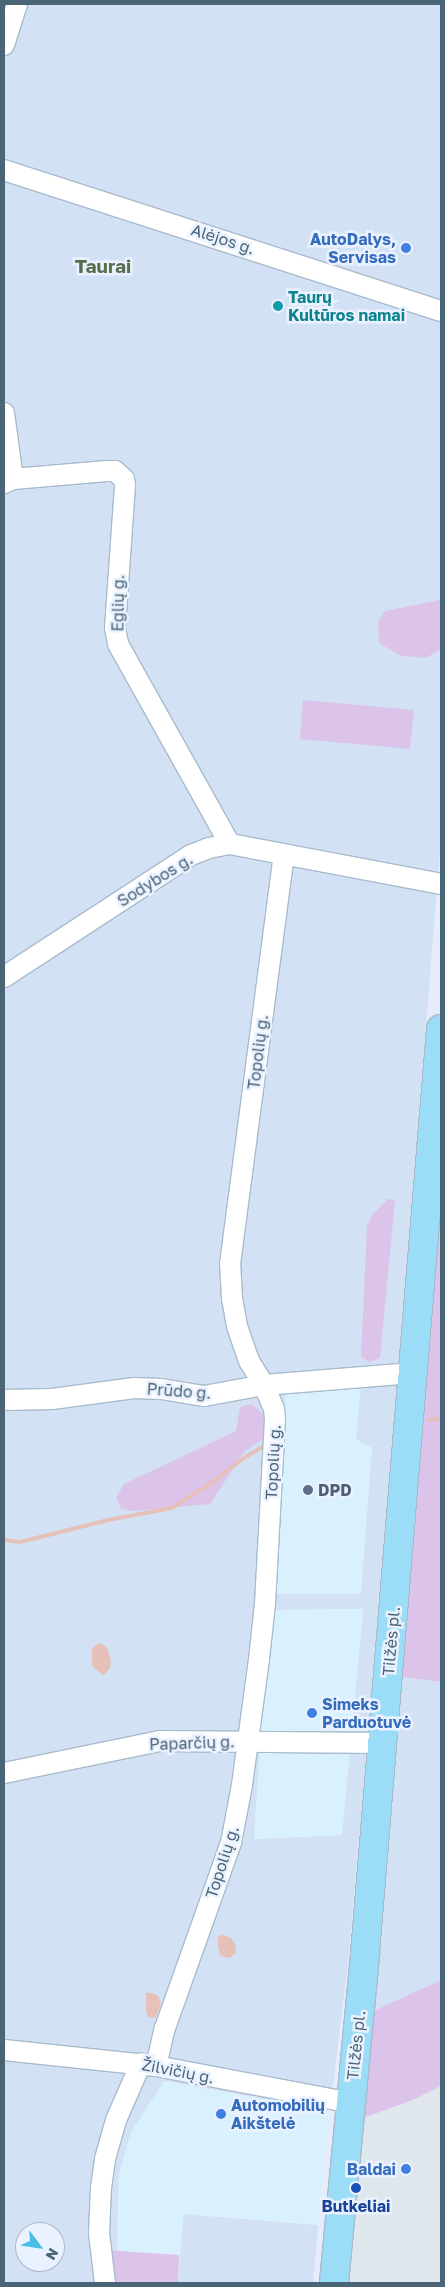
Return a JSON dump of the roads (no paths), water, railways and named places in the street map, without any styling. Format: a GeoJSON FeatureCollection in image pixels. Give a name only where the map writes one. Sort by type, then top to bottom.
{"type":"FeatureCollection","features":[{"type":"Feature","properties":{"kind":"highway","name":"Tilžės pl."},"geometry":{"type":"LineString","coordinates":[[334,2283],[439,1088],[441,1029]]}},
{"type":"Feature","properties":{"kind":"street"},"geometry":{"type":"LineString","coordinates":[[4,45],[17,4]]}},
{"type":"Feature","properties":{"kind":"street","name":"Alėjos g."},"geometry":{"type":"LineString","coordinates":[[4,170],[441,311]]}},
{"type":"Feature","properties":{"kind":"street"},"geometry":{"type":"LineString","coordinates":[[4,413],[8,481]]}},
{"type":"Feature","properties":{"kind":"street","name":"Eglių g."},"geometry":{"type":"LineString","coordinates":[[8,481],[108,471],[115,472],[124,479],[126,485],[115,628],[118,644],[230,844]]}},
{"type":"Feature","properties":{"kind":"street","name":"Sodybos g."},"geometry":{"type":"LineString","coordinates":[[4,977],[191,855],[209,848],[230,844],[441,884]]}},
{"type":"Feature","properties":{"kind":"street","name":"Topolių g."},"geometry":{"type":"LineString","coordinates":[[105,2283],[99,2233],[101,2188],[105,2159],[116,2120],[149,2064],[166,2028],[231,1843],[248,1741],[265,1604],[275,1420],[264,1385],[249,1361],[237,1326],[232,1299],[230,1264],[284,855]]}},
{"type":"Feature","properties":{"kind":"street","name":"Prūdo g."},"geometry":{"type":"LineString","coordinates":[[4,1400],[52,1400],[134,1388],[161,1389],[204,1396],[264,1385],[414,1373]]}},
{"type":"Feature","properties":{"kind":"street","name":"Paparčių g."},"geometry":{"type":"LineString","coordinates":[[4,1773],[160,1741],[382,1743]]}},
{"type":"Feature","properties":{"kind":"street","name":"Žilvičių g."},"geometry":{"type":"LineString","coordinates":[[4,2050],[149,2064],[350,2103]]}},
{"type":"Feature","properties":{"kind":"waterway"},"geometry":{"type":"LineString","coordinates":[[429,1420],[441,1418]]}},
{"type":"Feature","properties":{"kind":"waterway"},"geometry":{"type":"LineString","coordinates":[[4,1540],[20,1542],[108,1520],[172,1508],[266,1445]]}},
{"type":"Feature","properties":{"kind":"place","name":"AutoDalys, Servisas"},"geometry":{"type":"Point","coordinates":[406,248]}},
{"type":"Feature","properties":{"kind":"place","name":"Taurų Kultūros namai"},"geometry":{"type":"Point","coordinates":[278,306]}},
{"type":"Feature","properties":{"kind":"place","name":"DPD"},"geometry":{"type":"Point","coordinates":[308,1490]}},
{"type":"Feature","properties":{"kind":"place","name":"Simeks Parduotuvė"},"geometry":{"type":"Point","coordinates":[312,1713]}},
{"type":"Feature","properties":{"kind":"place","name":"Automobilių Aikštelė"},"geometry":{"type":"Point","coordinates":[221,2114]}},
{"type":"Feature","properties":{"kind":"place","name":"Baldai"},"geometry":{"type":"Point","coordinates":[406,2169]}},
{"type":"Feature","properties":{"kind":"place","name":"Butkeliai"},"geometry":{"type":"Point","coordinates":[356,2188]}},
{"type":"Feature","properties":{"kind":"district","name":"Taurai"},"geometry":{"type":"Point","coordinates":[103,266]}}]}
